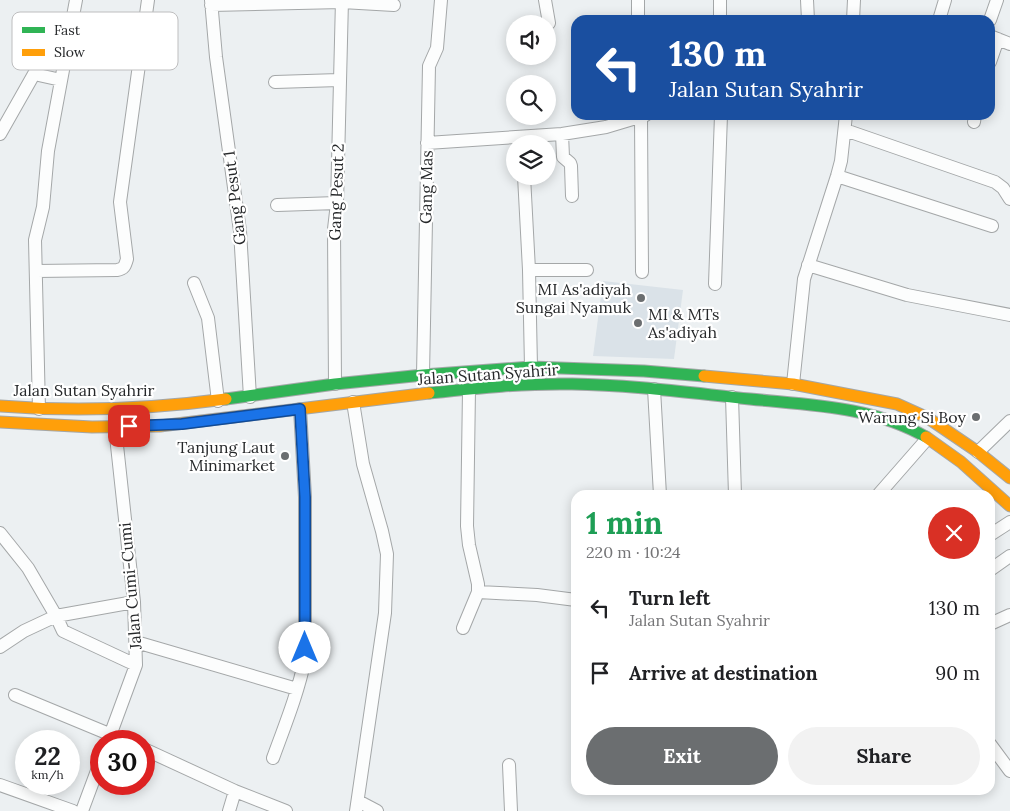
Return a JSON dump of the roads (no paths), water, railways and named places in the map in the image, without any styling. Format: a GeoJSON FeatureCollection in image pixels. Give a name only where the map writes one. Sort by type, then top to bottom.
{"type":"FeatureCollection","features":[{"type":"Feature","properties":{"kind":"street","name":"Gang Mas"},"geometry":{"type":"LineString","coordinates":[[423,375],[429,66],[437,48],[441,0]]}},
{"type":"Feature","properties":{"kind":"street"},"geometry":{"type":"LineString","coordinates":[[545,0],[548,15]]}},
{"type":"Feature","properties":{"kind":"street"},"geometry":{"type":"LineString","coordinates":[[638,0],[638,15]]}},
{"type":"Feature","properties":{"kind":"street"},"geometry":{"type":"LineString","coordinates":[[720,0],[720,15]]}},
{"type":"Feature","properties":{"kind":"street"},"geometry":{"type":"LineString","coordinates":[[807,0],[808,15]]}},
{"type":"Feature","properties":{"kind":"street"},"geometry":{"type":"LineString","coordinates":[[853,15],[854,0]]}},
{"type":"Feature","properties":{"kind":"street"},"geometry":{"type":"LineString","coordinates":[[941,15],[946,0]]}},
{"type":"Feature","properties":{"kind":"street"},"geometry":{"type":"LineString","coordinates":[[992,15],[997,0]]}},
{"type":"Feature","properties":{"kind":"street"},"geometry":{"type":"LineString","coordinates":[[211,3],[342,1],[394,5]]}},
{"type":"Feature","properties":{"kind":"street","name":"Gang Pesut 2"},"geometry":{"type":"LineString","coordinates":[[335,384],[334,229],[338,203],[342,1]]}},
{"type":"Feature","properties":{"kind":"street","name":"Gang Pesut 1"},"geometry":{"type":"LineString","coordinates":[[211,3],[216,56],[240,231],[250,397]]}},
{"type":"Feature","properties":{"kind":"street"},"geometry":{"type":"LineString","coordinates":[[39,409],[35,240],[43,207],[48,151],[63,70]]}},
{"type":"Feature","properties":{"kind":"street"},"geometry":{"type":"LineString","coordinates":[[36,271],[116,270],[126,266],[127,259],[120,202],[138,70]]}},
{"type":"Feature","properties":{"kind":"street"},"geometry":{"type":"LineString","coordinates":[[0,134],[34,74],[61,80]]}},
{"type":"Feature","properties":{"kind":"street"},"geometry":{"type":"LineString","coordinates":[[275,82],[339,80]]}},
{"type":"Feature","properties":{"kind":"street"},"geometry":{"type":"LineString","coordinates":[[556,135],[606,127],[630,120]]}},
{"type":"Feature","properties":{"kind":"street"},"geometry":{"type":"LineString","coordinates":[[642,272],[644,120]]}},
{"type":"Feature","properties":{"kind":"street"},"geometry":{"type":"LineString","coordinates":[[716,284],[721,120]]}},
{"type":"Feature","properties":{"kind":"street"},"geometry":{"type":"LineString","coordinates":[[793,384],[802,292],[808,265],[837,176],[846,120]]}},
{"type":"Feature","properties":{"kind":"street"},"geometry":{"type":"LineString","coordinates":[[845,130],[995,182],[1003,188],[1010,199]]}},
{"type":"Feature","properties":{"kind":"street"},"geometry":{"type":"LineString","coordinates":[[562,134],[563,157],[571,166],[572,196]]}},
{"type":"Feature","properties":{"kind":"street"},"geometry":{"type":"LineString","coordinates":[[427,143],[506,141]]}},
{"type":"Feature","properties":{"kind":"street"},"geometry":{"type":"LineString","coordinates":[[837,176],[992,226]]}},
{"type":"Feature","properties":{"kind":"street"},"geometry":{"type":"LineString","coordinates":[[524,185],[531,367]]}},
{"type":"Feature","properties":{"kind":"street"},"geometry":{"type":"LineString","coordinates":[[277,205],[338,203]]}},
{"type":"Feature","properties":{"kind":"street"},"geometry":{"type":"LineString","coordinates":[[808,265],[907,295],[1010,315]]}},
{"type":"Feature","properties":{"kind":"street"},"geometry":{"type":"LineString","coordinates":[[529,270],[587,270]]}},
{"type":"Feature","properties":{"kind":"street"},"geometry":{"type":"LineString","coordinates":[[194,283],[208,318],[218,401]]}},
{"type":"Feature","properties":{"kind":"street","name":"Jalan Sutan Syahrir"},"geometry":{"type":"LineString","coordinates":[[0,406],[39,409],[178,406],[335,384],[531,367],[655,372],[793,384],[897,404],[928,418],[978,452],[1010,478]]}},
{"type":"Feature","properties":{"kind":"street"},"geometry":{"type":"LineString","coordinates":[[655,372],[654,389],[660,490]]}},
{"type":"Feature","properties":{"kind":"street","name":"Jalan Sutan Syahrir"},"geometry":{"type":"LineString","coordinates":[[0,422],[100,427],[182,424],[353,402],[516,385],[561,383],[654,389],[844,408],[880,417],[908,427],[927,439],[972,469],[994,490]]}},
{"type":"Feature","properties":{"kind":"street"},"geometry":{"type":"LineString","coordinates":[[463,628],[478,592],[467,526],[469,390]]}},
{"type":"Feature","properties":{"kind":"street"},"geometry":{"type":"LineString","coordinates":[[732,397],[735,490]]}},
{"type":"Feature","properties":{"kind":"street"},"geometry":{"type":"LineString","coordinates":[[353,402],[363,464],[387,554],[385,613],[357,806],[377,811]]}},
{"type":"Feature","properties":{"kind":"street"},"geometry":{"type":"LineString","coordinates":[[128,407],[129,426]]}},
{"type":"Feature","properties":{"kind":"street"},"geometry":{"type":"LineString","coordinates":[[100,409],[100,427]]}},
{"type":"Feature","properties":{"kind":"street"},"geometry":{"type":"LineString","coordinates":[[272,758],[298,689],[305,659],[305,497],[300,409]]}},
{"type":"Feature","properties":{"kind":"street"},"geometry":{"type":"LineString","coordinates":[[978,452],[1010,421]]}},
{"type":"Feature","properties":{"kind":"street","name":"Jalan Cumi-Cumi"},"geometry":{"type":"LineString","coordinates":[[113,730],[136,665],[134,602],[115,427]]}},
{"type":"Feature","properties":{"kind":"street"},"geometry":{"type":"LineString","coordinates":[[882,490],[927,439]]}},
{"type":"Feature","properties":{"kind":"street","name":"Jalan Sutan Syahrir"},"geometry":{"type":"LineString","coordinates":[[995,491],[1010,506]]}},
{"type":"Feature","properties":{"kind":"street"},"geometry":{"type":"LineString","coordinates":[[995,532],[1010,522]]}},
{"type":"Feature","properties":{"kind":"street"},"geometry":{"type":"LineString","coordinates":[[0,533],[28,568],[66,634],[136,665]]}},
{"type":"Feature","properties":{"kind":"street"},"geometry":{"type":"LineString","coordinates":[[995,566],[1010,556]]}},
{"type":"Feature","properties":{"kind":"street"},"geometry":{"type":"LineString","coordinates":[[478,592],[537,595],[571,599]]}},
{"type":"Feature","properties":{"kind":"street"},"geometry":{"type":"LineString","coordinates":[[0,648],[24,631],[56,616],[134,602]]}},
{"type":"Feature","properties":{"kind":"street"},"geometry":{"type":"LineString","coordinates":[[995,622],[1010,615]]}},
{"type":"Feature","properties":{"kind":"street"},"geometry":{"type":"LineString","coordinates":[[136,642],[298,689]]}},
{"type":"Feature","properties":{"kind":"street"},"geometry":{"type":"LineString","coordinates":[[15,695],[92,730]]}},
{"type":"Feature","properties":{"kind":"street"},"geometry":{"type":"LineString","coordinates":[[995,751],[1010,771]]}},
{"type":"Feature","properties":{"kind":"street"},"geometry":{"type":"LineString","coordinates":[[155,754],[236,791],[286,811]]}},
{"type":"Feature","properties":{"kind":"street"},"geometry":{"type":"LineString","coordinates":[[509,765],[511,811]]}},
{"type":"Feature","properties":{"kind":"street"},"geometry":{"type":"LineString","coordinates":[[0,785],[73,811]]}},
{"type":"Feature","properties":{"kind":"street"},"geometry":{"type":"LineString","coordinates":[[82,811],[90,790]]}},
{"type":"Feature","properties":{"kind":"street"},"geometry":{"type":"LineString","coordinates":[[229,811],[236,791]]}},
{"type":"Feature","properties":{"kind":"place","name":"MI As'adiyah Sungai Nyamuk"},"geometry":{"type":"Point","coordinates":[641,298]}},
{"type":"Feature","properties":{"kind":"place","name":"MI & MTs As'adiyah"},"geometry":{"type":"Point","coordinates":[638,323]}},
{"type":"Feature","properties":{"kind":"place","name":"Warung Si Boy"},"geometry":{"type":"Point","coordinates":[976,417]}},
{"type":"Feature","properties":{"kind":"place","name":"Tanjung Laut Minimarket"},"geometry":{"type":"Point","coordinates":[285,456]}}]}
